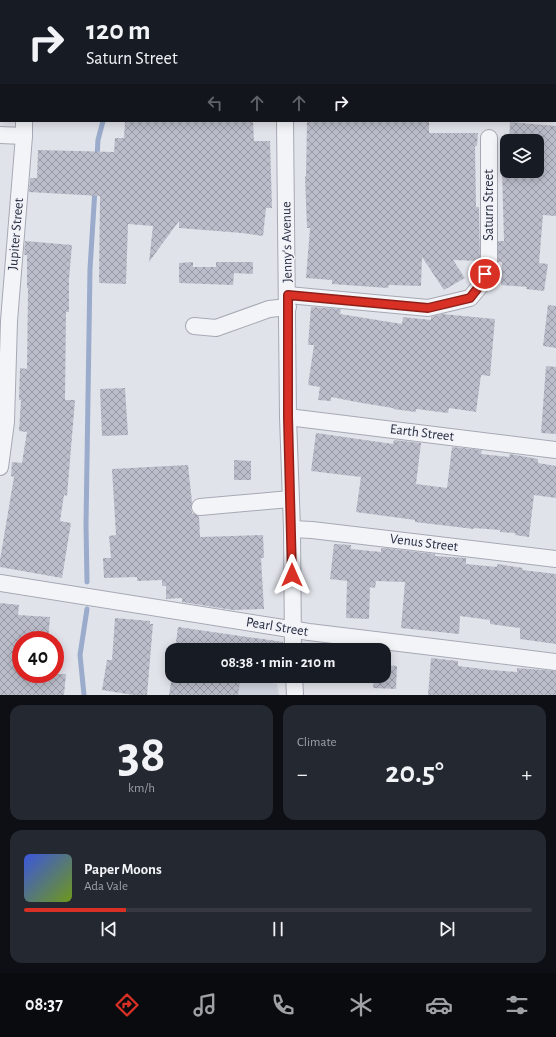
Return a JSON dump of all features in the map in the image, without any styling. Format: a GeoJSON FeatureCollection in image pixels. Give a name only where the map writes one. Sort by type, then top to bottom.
{"type":"FeatureCollection","features":[{"type":"Feature","properties":{"kind":"street","name":"Jenny's Avenue"},"geometry":{"type":"LineString","coordinates":[[285,122],[288,417],[292,529],[293,643]]}},
{"type":"Feature","properties":{"kind":"street"},"geometry":{"type":"LineString","coordinates":[[0,135],[24,129]]}},
{"type":"Feature","properties":{"kind":"street","name":"Jupiter Street"},"geometry":{"type":"LineString","coordinates":[[0,467],[6,422],[9,321],[24,129]]}},
{"type":"Feature","properties":{"kind":"street","name":"Saturn Street"},"geometry":{"type":"LineString","coordinates":[[194,326],[216,328],[288,301],[428,308],[470,298],[481,284],[489,264],[489,138]]}},
{"type":"Feature","properties":{"kind":"street","name":"Earth Street"},"geometry":{"type":"LineString","coordinates":[[288,417],[556,450]]}},
{"type":"Feature","properties":{"kind":"street"},"geometry":{"type":"LineString","coordinates":[[200,507],[290,500]]}},
{"type":"Feature","properties":{"kind":"street","name":"Venus Street"},"geometry":{"type":"LineString","coordinates":[[292,529],[312,530],[556,559]]}},
{"type":"Feature","properties":{"kind":"street","name":"Pearl Street"},"geometry":{"type":"LineString","coordinates":[[0,583],[293,630],[556,662]]}},
{"type":"Feature","properties":{"kind":"street"},"geometry":{"type":"LineString","coordinates":[[294,683],[295,695]]}},
{"type":"Feature","properties":{"kind":"shaded area"},"geometry":{"type":"Polygon","coordinates":[[[214,683],[271,683],[277,684],[279,695],[213,695],[214,683]]]}},
{"type":"Feature","properties":{"kind":"building"},"geometry":{"type":"Polygon","coordinates":[[[125,122],[253,122],[254,141],[270,141],[272,208],[266,208],[263,236],[179,228],[179,221],[149,262],[153,226],[128,224],[126,284],[99,283],[100,196],[29,192],[30,178],[37,178],[38,150],[114,152],[115,138],[124,138],[125,122]]]}},
{"type":"Feature","properties":{"kind":"building"},"geometry":{"type":"Polygon","coordinates":[[[307,122],[429,122],[429,133],[478,133],[477,146],[475,146],[476,207],[479,207],[480,261],[453,260],[465,278],[444,290],[422,257],[421,286],[389,285],[388,288],[332,284],[332,280],[306,278],[310,228],[307,228],[307,122]]]}},
{"type":"Feature","properties":{"kind":"building"},"geometry":{"type":"Polygon","coordinates":[[[510,122],[556,126],[556,216],[543,215],[539,263],[548,264],[544,291],[526,289],[527,287],[501,285],[502,262],[498,262],[498,241],[504,241],[502,178],[544,178],[544,134],[509,134],[510,122]]]}},
{"type":"Feature","properties":{"kind":"building"},"geometry":{"type":"Polygon","coordinates":[[[25,241],[72,245],[69,279],[69,312],[66,312],[65,400],[75,400],[67,496],[64,495],[60,521],[71,523],[62,578],[0,567],[14,477],[11,476],[12,462],[22,463],[27,432],[19,431],[21,400],[19,400],[20,368],[27,369],[28,288],[27,255],[24,255],[25,241]]]}},
{"type":"Feature","properties":{"kind":"building"},"geometry":{"type":"Polygon","coordinates":[[[193,262],[193,267],[216,267],[216,262],[253,262],[253,274],[234,273],[233,285],[179,283],[179,263],[193,262]]]}},
{"type":"Feature","properties":{"kind":"building"},"geometry":{"type":"Polygon","coordinates":[[[548,305],[556,306],[556,348],[543,346],[548,305]]]}},
{"type":"Feature","properties":{"kind":"building"},"geometry":{"type":"Polygon","coordinates":[[[311,307],[341,309],[340,314],[402,324],[403,317],[431,320],[431,317],[442,314],[495,319],[490,376],[481,375],[476,412],[449,408],[448,413],[416,409],[416,412],[331,397],[331,401],[318,400],[320,387],[308,385],[314,345],[308,345],[311,307]]]}},
{"type":"Feature","properties":{"kind":"building"},"geometry":{"type":"Polygon","coordinates":[[[546,366],[556,367],[556,434],[541,433],[546,366]]]}},
{"type":"Feature","properties":{"kind":"building"},"geometry":{"type":"Polygon","coordinates":[[[125,388],[128,435],[102,436],[100,389],[125,388]]]}},
{"type":"Feature","properties":{"kind":"building"},"geometry":{"type":"Polygon","coordinates":[[[316,433],[393,444],[394,440],[421,443],[416,484],[447,488],[452,447],[482,450],[481,454],[509,457],[510,454],[538,459],[538,463],[556,466],[556,498],[534,495],[529,537],[515,535],[515,533],[500,532],[500,530],[474,529],[415,522],[415,520],[356,512],[361,477],[311,471],[316,433]]]}},
{"type":"Feature","properties":{"kind":"building"},"geometry":{"type":"Polygon","coordinates":[[[234,460],[251,461],[251,480],[234,480],[234,460]]]}},
{"type":"Feature","properties":{"kind":"building"},"geometry":{"type":"Polygon","coordinates":[[[188,465],[192,502],[191,508],[192,513],[199,516],[200,537],[263,535],[264,558],[261,558],[264,609],[233,610],[182,602],[182,598],[166,599],[166,586],[162,586],[162,580],[137,581],[137,577],[104,578],[103,558],[111,558],[109,536],[116,535],[112,469],[188,465]]]}},
{"type":"Feature","properties":{"kind":"building"},"geometry":{"type":"Polygon","coordinates":[[[334,544],[351,545],[351,549],[381,552],[381,548],[385,548],[435,554],[435,556],[466,558],[466,564],[497,567],[497,564],[523,568],[522,570],[556,574],[556,644],[520,639],[520,628],[490,624],[490,620],[460,616],[459,634],[401,628],[405,582],[376,581],[375,588],[370,587],[369,619],[346,618],[347,581],[330,579],[334,544]]]}},
{"type":"Feature","properties":{"kind":"building"},"geometry":{"type":"Polygon","coordinates":[[[0,603],[19,605],[18,615],[50,617],[49,631],[12,631],[12,683],[64,683],[64,674],[66,674],[64,695],[0,695],[0,603]]]}},
{"type":"Feature","properties":{"kind":"building"},"geometry":{"type":"Polygon","coordinates":[[[115,618],[150,621],[150,624],[153,624],[147,695],[133,695],[102,690],[107,660],[112,660],[115,618]]]}},
{"type":"Feature","properties":{"kind":"building"},"geometry":{"type":"Polygon","coordinates":[[[178,627],[283,643],[176,643],[178,627]]]}},
{"type":"Feature","properties":{"kind":"building"},"geometry":{"type":"Polygon","coordinates":[[[431,658],[458,661],[458,666],[491,670],[517,672],[517,668],[556,671],[556,695],[428,695],[431,658]]]}},
{"type":"Feature","properties":{"kind":"building"},"geometry":{"type":"Polygon","coordinates":[[[391,666],[397,666],[396,689],[373,688],[373,683],[391,683],[391,666]]]}},
{"type":"Feature","properties":{"kind":"building"},"geometry":{"type":"Polygon","coordinates":[[[171,683],[240,683],[238,695],[169,695],[171,683]]]}},
{"type":"Feature","properties":{"kind":"waterway"},"geometry":{"type":"LineString","coordinates":[[97,157],[98,140],[103,122]]}},
{"type":"Feature","properties":{"kind":"waterway"},"geometry":{"type":"LineString","coordinates":[[87,582],[86,525],[90,269],[95,189]]}},
{"type":"Feature","properties":{"kind":"waterway"},"geometry":{"type":"LineString","coordinates":[[84,695],[80,655],[87,609]]}},
{"type":"Feature","properties":{"kind":"route"},"geometry":{"type":"LineString","coordinates":[[292,575],[288,417],[288,295],[428,308],[470,298],[481,284],[485,274]]}}]}
